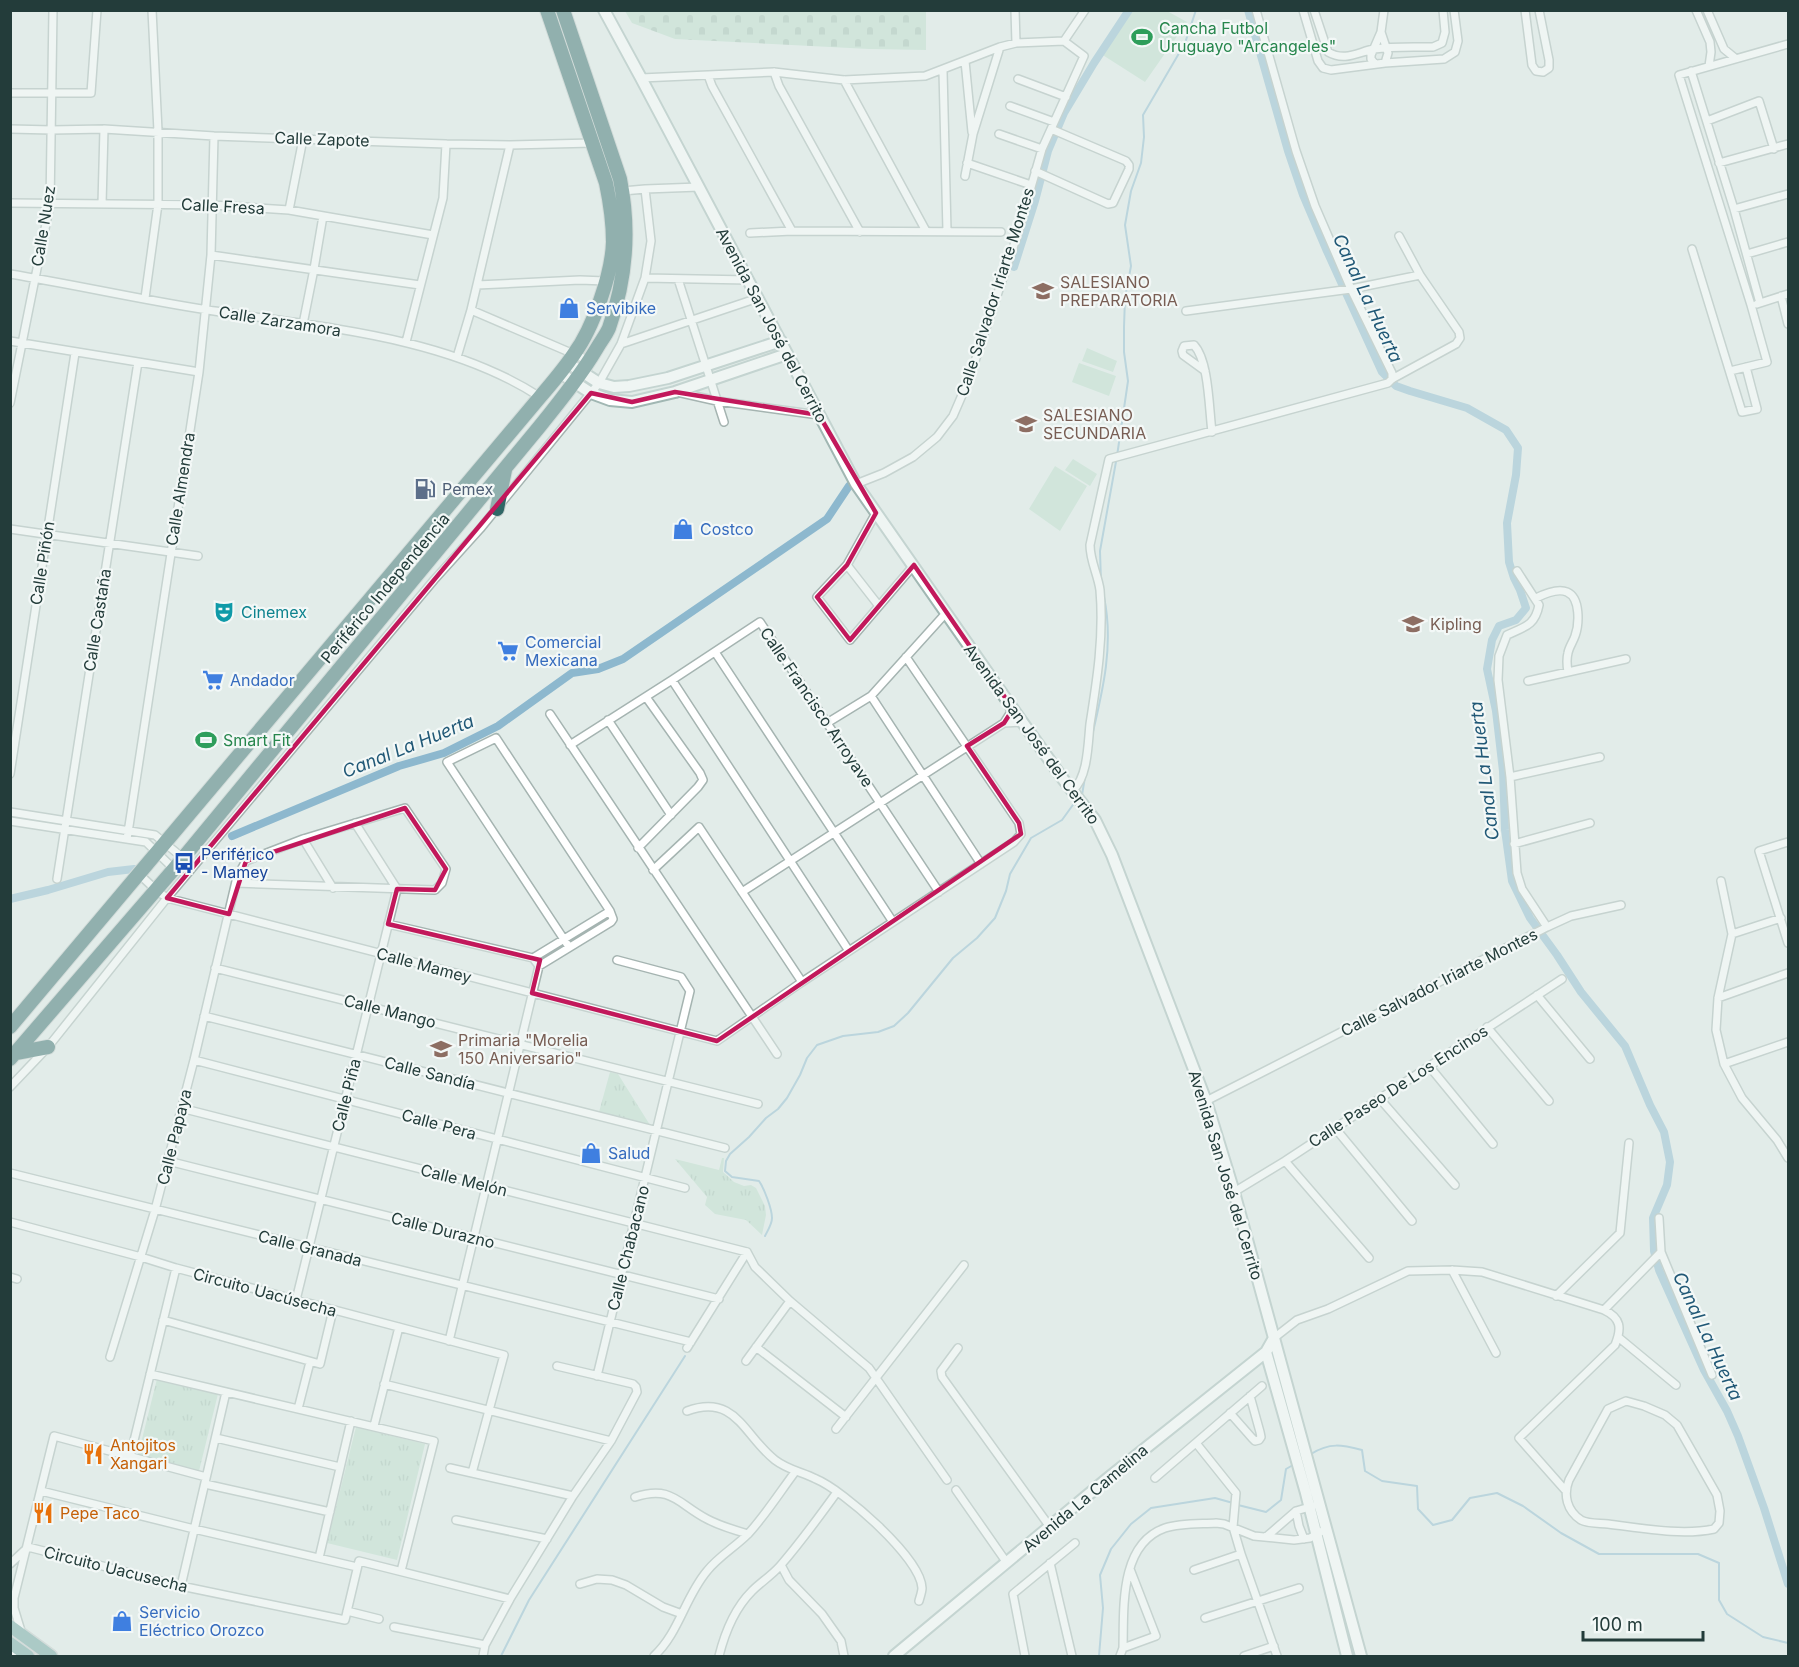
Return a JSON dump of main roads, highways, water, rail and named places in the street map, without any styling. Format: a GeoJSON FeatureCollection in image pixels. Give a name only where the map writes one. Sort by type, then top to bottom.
{"type":"FeatureCollection","features":[{"type":"Feature","properties":{"kind":"highway","name":"Periférico Independencia"},"geometry":{"type":"LineString","coordinates":[[10,1027],[540,398],[568,363],[591,324],[605,281],[613,244],[612,212],[606,183],[547,10]]}},
{"type":"Feature","properties":{"kind":"highway","name":"Periférico Independencia"},"geometry":{"type":"LineString","coordinates":[[13,1056],[162,894],[178,863],[506,468],[582,372],[608,329],[622,278],[626,246],[626,218],[620,179],[563,10]]}},
{"type":"Feature","properties":{"kind":"highway"},"geometry":{"type":"LineString","coordinates":[[497,509],[506,468]]}},
{"type":"Feature","properties":{"kind":"highway"},"geometry":{"type":"LineString","coordinates":[[13,1056],[48,1047]]}},
{"type":"Feature","properties":{"kind":"main road"},"geometry":{"type":"LineString","coordinates":[[10,1626],[51,1656]]}},
{"type":"Feature","properties":{"kind":"main road"},"geometry":{"type":"LineString","coordinates":[[10,1643],[28,1656]]}},
{"type":"Feature","properties":{"kind":"waterway","name":"Canal La Huerta"},"geometry":{"type":"LineString","coordinates":[[1014,267],[1048,151],[1064,113],[1129,10]]}},
{"type":"Feature","properties":{"kind":"waterway"},"geometry":{"type":"LineString","coordinates":[[1101,582],[1100,551],[1128,381],[1124,352],[1124,327],[1125,298],[1131,266],[1125,225],[1131,191],[1141,163],[1144,137],[1143,115],[1185,43],[1196,10]]}},
{"type":"Feature","properties":{"kind":"waterway","name":"Canal La Huerta"},"geometry":{"type":"LineString","coordinates":[[1248,10],[1288,151],[1303,195],[1382,372],[1396,386],[1467,408],[1506,430],[1518,448],[1516,475],[1507,523],[1509,562],[1526,608],[1516,620],[1499,626],[1492,640],[1487,669],[1496,711],[1503,771],[1505,830],[1512,881],[1530,918],[1581,992],[1625,1046],[1664,1132],[1670,1162],[1667,1185],[1653,1218],[1654,1251],[1659,1270],[1704,1370],[1738,1436],[1788,1584]]}},
{"type":"Feature","properties":{"kind":"waterway","name":"Canal La Huerta"},"geometry":{"type":"LineString","coordinates":[[232,836],[399,766],[444,753],[498,726],[572,673],[598,669],[623,659],[827,519],[849,486]]}},
{"type":"Feature","properties":{"kind":"waterway"},"geometry":{"type":"LineString","coordinates":[[1092,736],[1106,667],[1108,632],[1104,597]]}},
{"type":"Feature","properties":{"kind":"waterway"},"geometry":{"type":"LineString","coordinates":[[1082,795],[1085,777]]}},
{"type":"Feature","properties":{"kind":"waterway"},"geometry":{"type":"LineString","coordinates":[[765,1236],[772,1218],[765,1193],[759,1181],[732,1177],[725,1171],[726,1161],[730,1154],[787,1098],[807,1058],[817,1045],[843,1036],[878,1032],[894,1026],[908,1013],[953,958],[977,938],[995,918],[1010,874],[1031,838],[1062,820],[1075,802]]}},
{"type":"Feature","properties":{"kind":"waterway","name":"Canal La Huerta"},"geometry":{"type":"LineString","coordinates":[[10,899],[108,872],[134,869]]}},
{"type":"Feature","properties":{"kind":"waterway"},"geometry":{"type":"LineString","coordinates":[[501,1656],[529,1600],[685,1356]]}},
{"type":"Feature","properties":{"kind":"waterway"},"geometry":{"type":"LineString","coordinates":[[1311,1454],[1330,1446],[1362,1450],[1365,1471],[1382,1481],[1417,1486],[1418,1509],[1433,1525],[1452,1520],[1470,1498],[1497,1493],[1523,1506],[1561,1533],[1599,1554],[1698,1554],[1719,1563],[1719,1600],[1727,1614],[1763,1637],[1788,1643]]}},
{"type":"Feature","properties":{"kind":"waterway"},"geometry":{"type":"LineString","coordinates":[[1238,1505],[1266,1512],[1281,1500],[1286,1469],[1293,1465]]}},
{"type":"Feature","properties":{"kind":"waterway"},"geometry":{"type":"LineString","coordinates":[[1099,1656],[1103,1608],[1100,1575],[1111,1549],[1131,1524],[1151,1508],[1215,1498],[1233,1503]]}},
{"type":"Feature","properties":{"kind":"place","name":"Cancha Futbol Uruguayo \"Arcangeles\""},"geometry":{"type":"Point","coordinates":[1142,37]}},
{"type":"Feature","properties":{"kind":"place","name":"SALESIANO PREPARATORIA"},"geometry":{"type":"Point","coordinates":[1043,291]}},
{"type":"Feature","properties":{"kind":"place","name":"Servibike"},"geometry":{"type":"Point","coordinates":[569,308]}},
{"type":"Feature","properties":{"kind":"place","name":"SALESIANO SECUNDARIA"},"geometry":{"type":"Point","coordinates":[1026,424]}},
{"type":"Feature","properties":{"kind":"place","name":"Pemex"},"geometry":{"type":"Point","coordinates":[425,489]}},
{"type":"Feature","properties":{"kind":"place","name":"Costco"},"geometry":{"type":"Point","coordinates":[683,529]}},
{"type":"Feature","properties":{"kind":"place","name":"Cinemex"},"geometry":{"type":"Point","coordinates":[224,612]}},
{"type":"Feature","properties":{"kind":"place","name":"Kipling"},"geometry":{"type":"Point","coordinates":[1413,624]}},
{"type":"Feature","properties":{"kind":"place","name":"Comercial Mexicana"},"geometry":{"type":"Point","coordinates":[508,651]}},
{"type":"Feature","properties":{"kind":"place","name":"Andador"},"geometry":{"type":"Point","coordinates":[213,680]}},
{"type":"Feature","properties":{"kind":"place","name":"Smart Fit"},"geometry":{"type":"Point","coordinates":[206,740]}},
{"type":"Feature","properties":{"kind":"place","name":"Periférico - Mamey"},"geometry":{"type":"Point","coordinates":[184,863]}},
{"type":"Feature","properties":{"kind":"place","name":"Primaria \"Morelia 150 Aniversario\""},"geometry":{"type":"Point","coordinates":[441,1049]}},
{"type":"Feature","properties":{"kind":"place","name":"Salud"},"geometry":{"type":"Point","coordinates":[591,1153]}},
{"type":"Feature","properties":{"kind":"place","name":"Antojitos Xangari"},"geometry":{"type":"Point","coordinates":[93,1454]}},
{"type":"Feature","properties":{"kind":"place","name":"Pepe Taco"},"geometry":{"type":"Point","coordinates":[43,1513]}},
{"type":"Feature","properties":{"kind":"place","name":"Servicio Eléctrico Orozco"},"geometry":{"type":"Point","coordinates":[122,1621]}}]}
